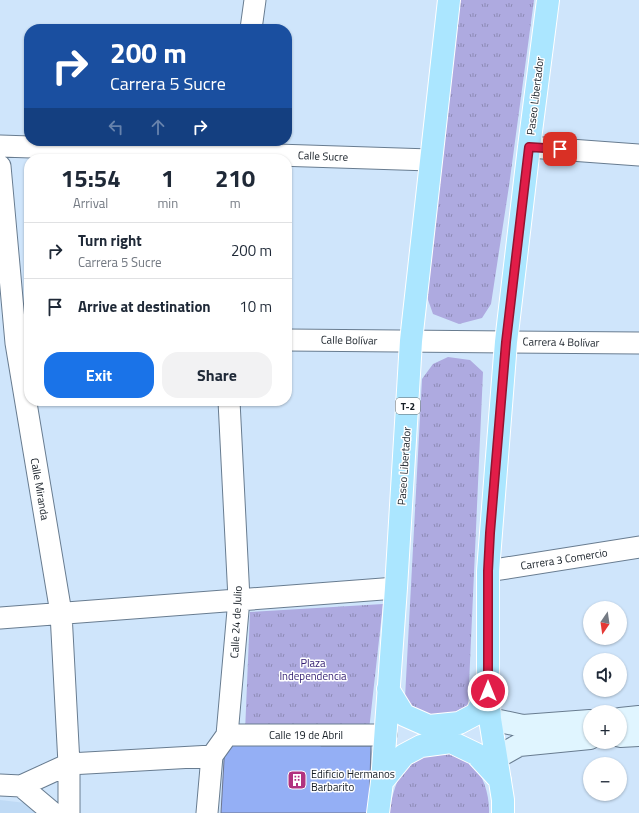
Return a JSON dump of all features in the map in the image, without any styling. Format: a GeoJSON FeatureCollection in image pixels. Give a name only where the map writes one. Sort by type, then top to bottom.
{"type":"FeatureCollection","features":[{"type":"Feature","properties":{"kind":"highway","name":"Paseo Libertador"},"geometry":{"type":"LineString","coordinates":[[378,813],[386,735],[411,341],[449,0]]}},
{"type":"Feature","properties":{"kind":"highway","name":"Paseo Libertador"},"geometry":{"type":"LineString","coordinates":[[503,813],[503,800],[490,719],[488,691],[488,571],[506,342],[548,0]]}},
{"type":"Feature","properties":{"kind":"highway"},"geometry":{"type":"LineString","coordinates":[[388,689],[404,715],[429,726],[459,723],[476,714],[488,691]]}},
{"type":"Feature","properties":{"kind":"highway"},"geometry":{"type":"LineString","coordinates":[[382,782],[404,755],[421,746],[451,742],[476,754],[500,780]]}},
{"type":"Feature","properties":{"kind":"main road"},"geometry":{"type":"LineString","coordinates":[[627,718],[639,717]]}},
{"type":"Feature","properties":{"kind":"main road"},"geometry":{"type":"LineString","coordinates":[[490,719],[523,726],[583,722]]}},
{"type":"Feature","properties":{"kind":"main road"},"geometry":{"type":"LineString","coordinates":[[627,736],[639,735]]}},
{"type":"Feature","properties":{"kind":"main road"},"geometry":{"type":"LineString","coordinates":[[496,758],[519,745],[583,739]]}},
{"type":"Feature","properties":{"kind":"street"},"geometry":{"type":"LineString","coordinates":[[253,24],[255,0]]}},
{"type":"Feature","properties":{"kind":"street","name":"Calle Sucre"},"geometry":{"type":"LineString","coordinates":[[0,146],[237,151],[430,160]]}},
{"type":"Feature","properties":{"kind":"street"},"geometry":{"type":"LineString","coordinates":[[529,147],[639,155]]}},
{"type":"Feature","properties":{"kind":"street","name":"Calle Miranda"},"geometry":{"type":"LineString","coordinates":[[0,166],[15,343],[24,396]]}},
{"type":"Feature","properties":{"kind":"street","name":"Calle Bolívar"},"geometry":{"type":"LineString","coordinates":[[292,340],[411,341]]}},
{"type":"Feature","properties":{"kind":"street","name":"Carrera 4 Bolívar"},"geometry":{"type":"LineString","coordinates":[[411,341],[639,343]]}},
{"type":"Feature","properties":{"kind":"street","name":"Calle Miranda"},"geometry":{"type":"LineString","coordinates":[[26,406],[61,613],[69,764],[69,813]]}},
{"type":"Feature","properties":{"kind":"street","name":"Calle 24 de Julio"},"geometry":{"type":"LineString","coordinates":[[227,736],[240,599],[229,406]]}},
{"type":"Feature","properties":{"kind":"street","name":"Carrera 3 Comercio"},"geometry":{"type":"LineString","coordinates":[[488,571],[639,547]]}},
{"type":"Feature","properties":{"kind":"street"},"geometry":{"type":"LineString","coordinates":[[0,618],[396,588]]}},
{"type":"Feature","properties":{"kind":"street","name":"Calle 19 de Abril"},"geometry":{"type":"LineString","coordinates":[[227,736],[386,735]]}},
{"type":"Feature","properties":{"kind":"street"},"geometry":{"type":"LineString","coordinates":[[207,813],[212,756],[227,736]]}},
{"type":"Feature","properties":{"kind":"street"},"geometry":{"type":"LineString","coordinates":[[0,785],[21,786],[69,764],[212,756]]}},
{"type":"Feature","properties":{"kind":"street"},"geometry":{"type":"LineString","coordinates":[[21,786],[53,813]]}},
{"type":"Feature","properties":{"kind":"shaded area"},"geometry":{"type":"Polygon","coordinates":[[[0,800],[26,803],[36,813],[0,813],[0,800]]]}},
{"type":"Feature","properties":{"kind":"green space"},"geometry":{"type":"Polygon","coordinates":[[[455,0],[534,0],[509,186],[491,304],[482,318],[459,324],[433,314],[426,294],[455,0]]]}},
{"type":"Feature","properties":{"kind":"green space"},"geometry":{"type":"Polygon","coordinates":[[[448,357],[470,360],[483,372],[468,707],[453,716],[436,719],[416,712],[405,698],[422,379],[433,364],[448,357]]]}},
{"type":"Feature","properties":{"kind":"green space","name":"Plaza Independencia"},"geometry":{"type":"Polygon","coordinates":[[[383,604],[369,730],[245,732],[250,612],[383,604]]]}},
{"type":"Feature","properties":{"kind":"green space"},"geometry":{"type":"Polygon","coordinates":[[[441,749],[462,756],[469,760],[474,766],[483,780],[486,789],[489,813],[389,813],[395,787],[406,763],[441,749]]]}},
{"type":"Feature","properties":{"kind":"building","name":"Edificio Hermanos Barbarito"},"geometry":{"type":"Polygon","coordinates":[[[311,740],[321,746],[371,746],[369,813],[221,813],[225,743],[311,740]]]}},
{"type":"Feature","properties":{"kind":"place","name":"Edificio Hermanos Barbarito"},"geometry":{"type":"Point","coordinates":[297,780]}},
{"type":"Feature","properties":{"kind":"route"},"geometry":{"type":"LineString","coordinates":[[488,691],[488,571],[490,533],[506,342],[529,147],[560,149]]}}]}
